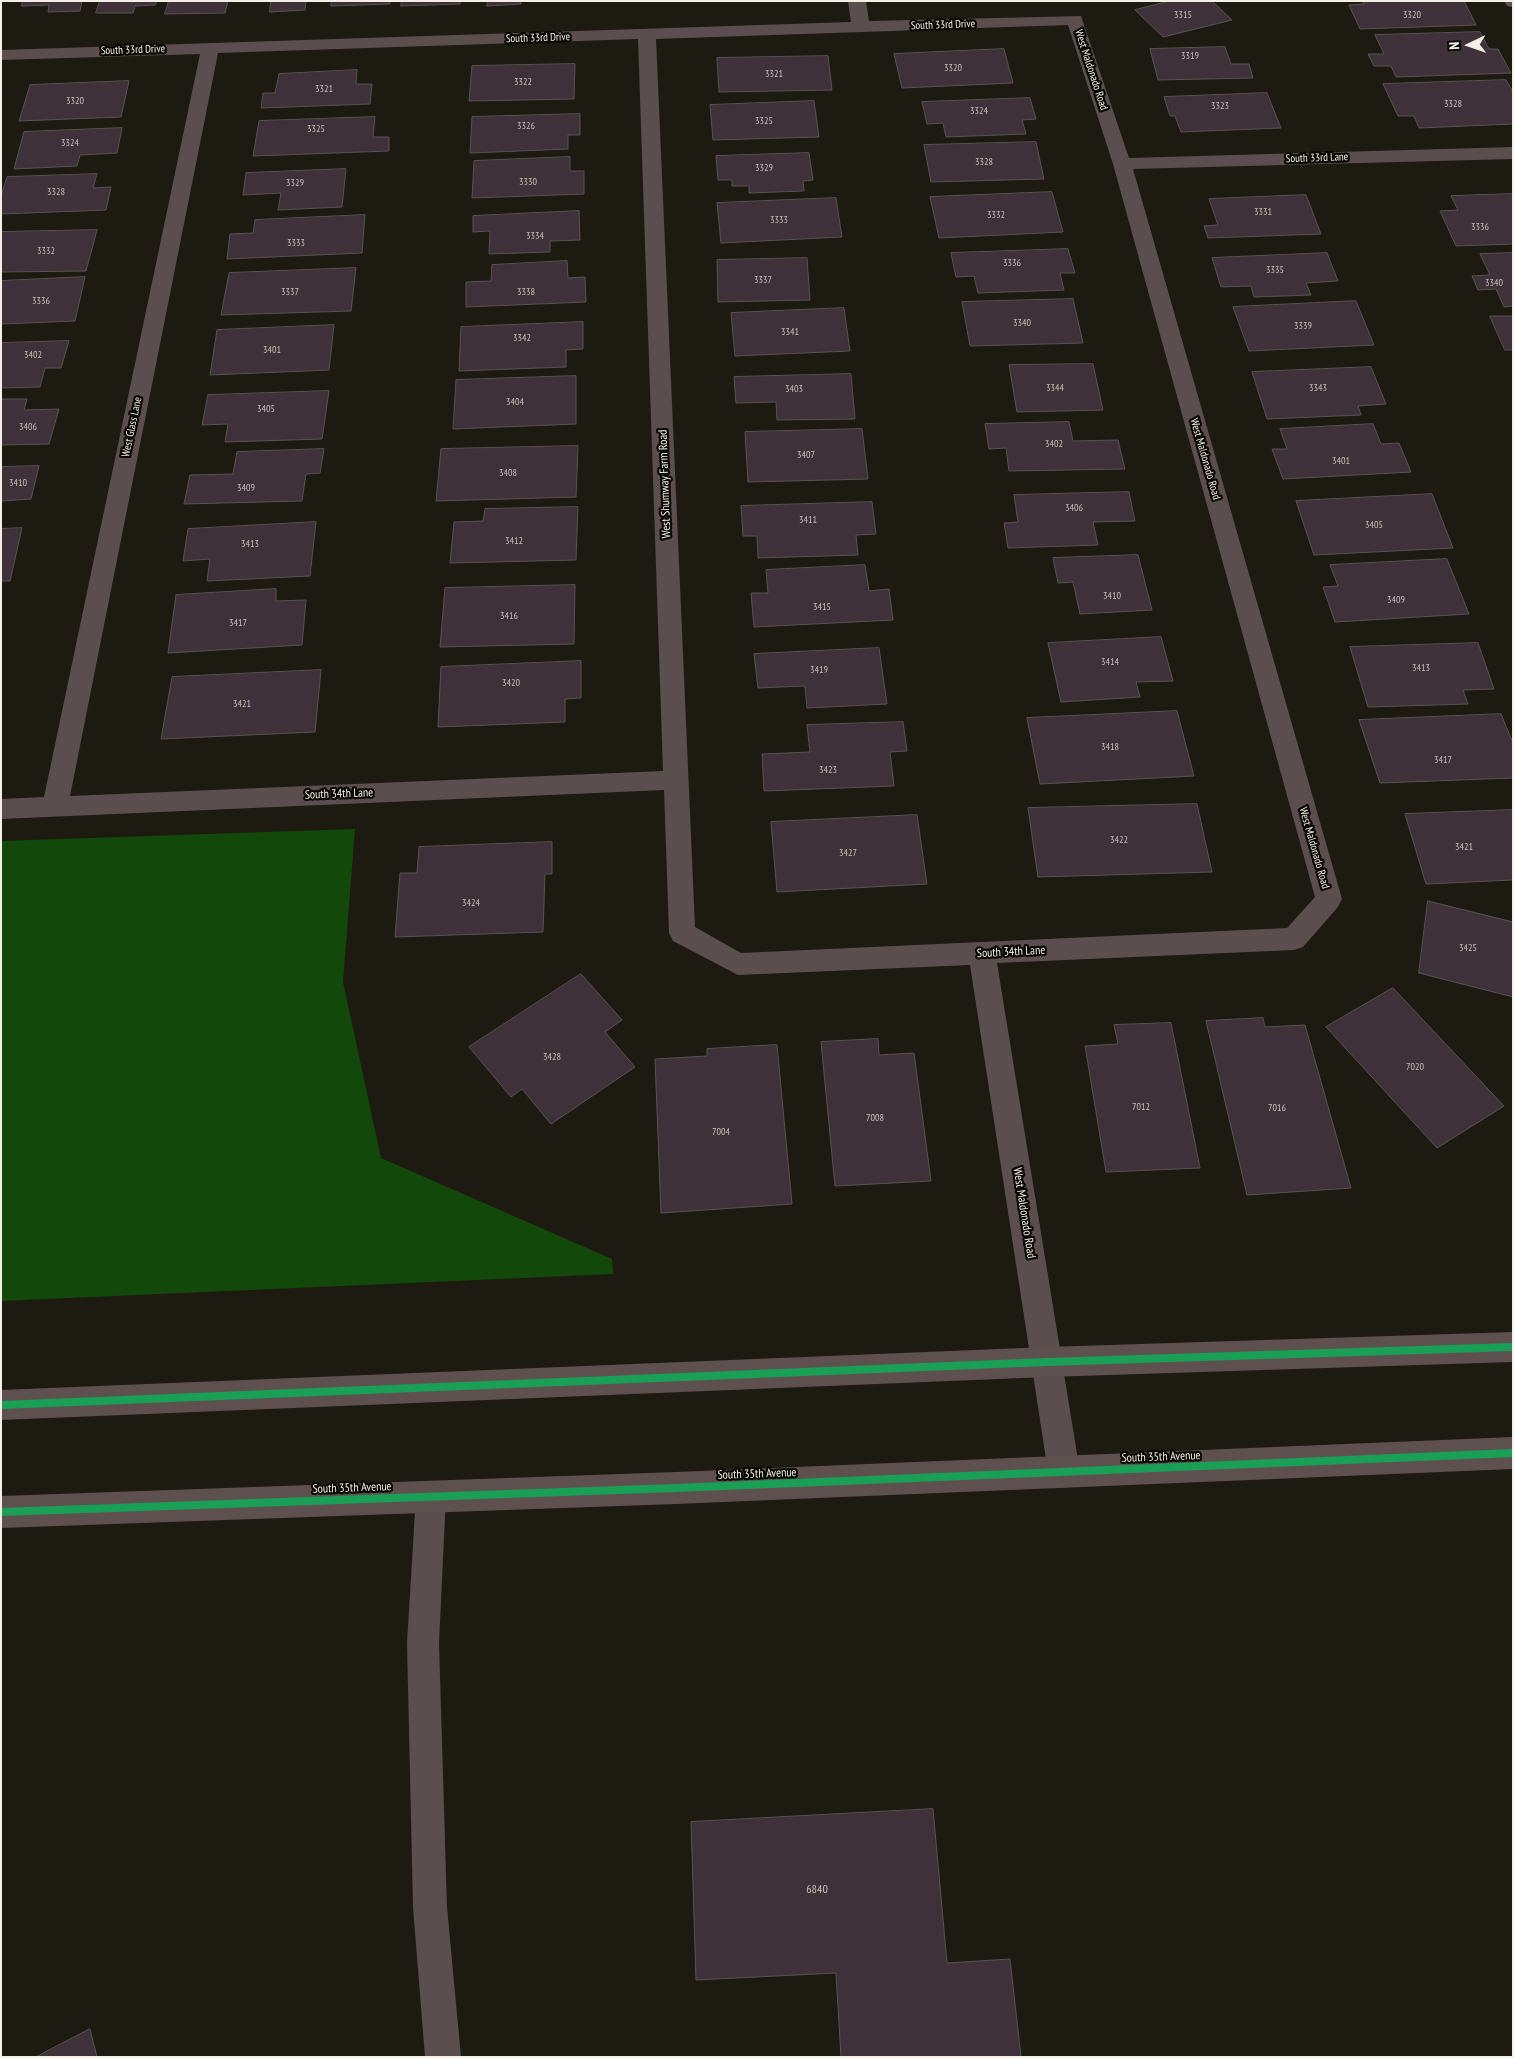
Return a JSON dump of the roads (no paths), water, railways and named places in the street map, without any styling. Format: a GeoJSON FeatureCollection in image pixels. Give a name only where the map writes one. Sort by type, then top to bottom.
{"type":"FeatureCollection","features":[{"type":"Feature","properties":{"kind":"main road"},"geometry":{"type":"LineString","coordinates":[[1,1405],[1047,1362],[1513,1347]]}},
{"type":"Feature","properties":{"kind":"main road","name":"South 35th Avenue"},"geometry":{"type":"LineString","coordinates":[[1,1512],[1513,1453]]}},
{"type":"Feature","properties":{"kind":"street"},"geometry":{"type":"LineString","coordinates":[[857,1],[861,28]]}},
{"type":"Feature","properties":{"kind":"street","name":"South 33rd Drive"},"geometry":{"type":"LineString","coordinates":[[1,55],[1075,20]]}},
{"type":"Feature","properties":{"kind":"street","name":"West Maldonado Road"},"geometry":{"type":"LineString","coordinates":[[1075,20],[1122,164],[1328,899]]}},
{"type":"Feature","properties":{"kind":"street","name":"West Shumway Farm Road"},"geometry":{"type":"LineString","coordinates":[[647,34],[682,933]]}},
{"type":"Feature","properties":{"kind":"street","name":"West Glass Lane"},"geometry":{"type":"LineString","coordinates":[[54,807],[210,48]]}},
{"type":"Feature","properties":{"kind":"street","name":"South 33rd Lane"},"geometry":{"type":"LineString","coordinates":[[1122,164],[1513,153]]}},
{"type":"Feature","properties":{"kind":"street","name":"South 34th Lane"},"geometry":{"type":"LineString","coordinates":[[1,809],[677,780]]}},
{"type":"Feature","properties":{"kind":"street","name":"South 34th Lane"},"geometry":{"type":"LineString","coordinates":[[682,933],[738,964],[1294,940],[1328,899]]}},
{"type":"Feature","properties":{"kind":"street","name":"West Maldonado Road"},"geometry":{"type":"LineString","coordinates":[[982,953],[1064,1472]]}},
{"type":"Feature","properties":{"kind":"lane"},"geometry":{"type":"LineString","coordinates":[[431,1496],[423,1643],[430,1907],[443,2057]]}}]}
